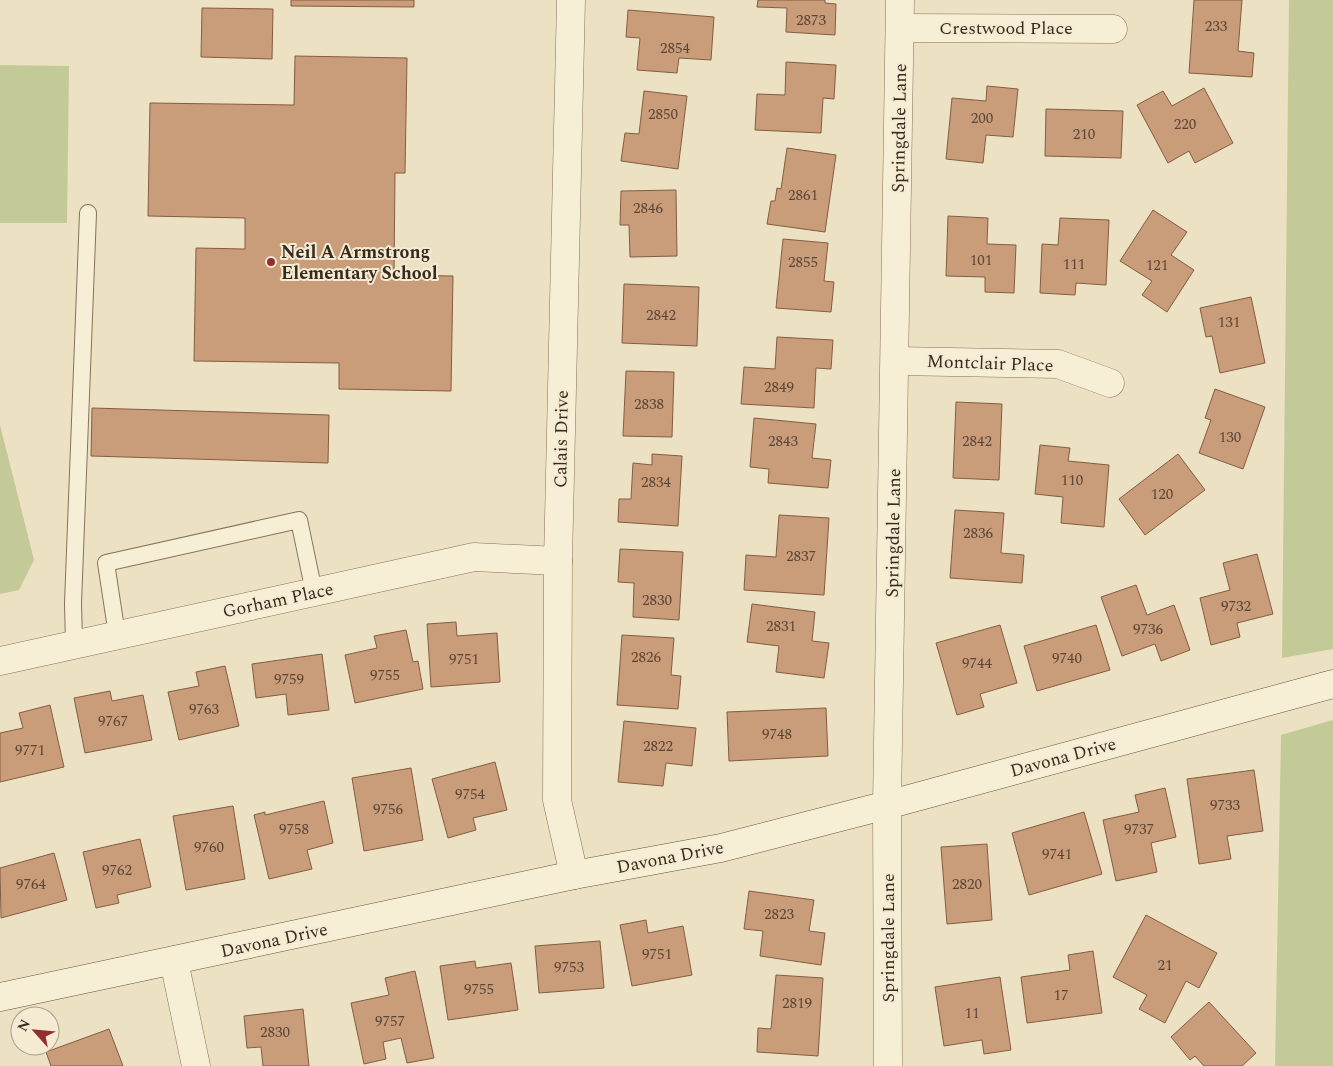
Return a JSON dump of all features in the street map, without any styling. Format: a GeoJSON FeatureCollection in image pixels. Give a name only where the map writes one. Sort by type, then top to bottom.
{"type":"FeatureCollection","features":[{"type":"Feature","properties":{"kind":"street","name":"Calais Drive"},"geometry":{"type":"LineString","coordinates":[[571,0],[558,561],[557,800],[574,875]]}},
{"type":"Feature","properties":{"kind":"street","name":"Springdale Lane"},"geometry":{"type":"LineString","coordinates":[[888,1066],[888,805],[900,0]]}},
{"type":"Feature","properties":{"kind":"street","name":"Crestwood Place"},"geometry":{"type":"LineString","coordinates":[[900,28],[1112,29]]}},
{"type":"Feature","properties":{"kind":"street","name":"Montclair Place"},"geometry":{"type":"LineString","coordinates":[[896,361],[1058,364],[1110,383]]}},
{"type":"Feature","properties":{"kind":"street","name":"Gorham Place"},"geometry":{"type":"LineString","coordinates":[[0,661],[474,557],[558,561]]}},
{"type":"Feature","properties":{"kind":"street","name":"Davona Drive"},"geometry":{"type":"LineString","coordinates":[[0,997],[574,875],[721,848],[888,805],[1333,684]]}},
{"type":"Feature","properties":{"kind":"street"},"geometry":{"type":"LineString","coordinates":[[174,961],[196,1066]]}},
{"type":"Feature","properties":{"kind":"lane"},"geometry":{"type":"LineString","coordinates":[[74,644],[73,603],[88,214]]}},
{"type":"Feature","properties":{"kind":"lane"},"geometry":{"type":"LineString","coordinates":[[117,635],[106,563],[299,520],[314,592]]}},
{"type":"Feature","properties":{"kind":"green space"},"geometry":{"type":"Polygon","coordinates":[[[1289,0],[1333,0],[1333,649],[1282,658],[1289,0]]]}},
{"type":"Feature","properties":{"kind":"green space"},"geometry":{"type":"Polygon","coordinates":[[[0,65],[69,66],[67,223],[0,223],[0,65]]]}},
{"type":"Feature","properties":{"kind":"green space"},"geometry":{"type":"Polygon","coordinates":[[[0,425],[34,560],[19,590],[0,594],[0,425]]]}},
{"type":"Feature","properties":{"kind":"green space"},"geometry":{"type":"Polygon","coordinates":[[[1333,720],[1333,1066],[1275,1066],[1281,735],[1333,720]]]}},
{"type":"Feature","properties":{"kind":"building"},"geometry":{"type":"Polygon","coordinates":[[[291,0],[414,0],[414,7],[291,6],[291,0]]]}},
{"type":"Feature","properties":{"kind":"building"},"geometry":{"type":"Polygon","coordinates":[[[758,0],[825,0],[825,3],[836,4],[835,35],[786,32],[787,8],[757,7],[758,0]]]}},
{"type":"Feature","properties":{"kind":"building"},"geometry":{"type":"Polygon","coordinates":[[[1194,0],[1242,0],[1238,51],[1254,53],[1252,77],[1189,73],[1194,0]]]}},
{"type":"Feature","properties":{"kind":"building"},"geometry":{"type":"Polygon","coordinates":[[[202,8],[273,9],[272,59],[201,57],[202,8]]]}},
{"type":"Feature","properties":{"kind":"building"},"geometry":{"type":"Polygon","coordinates":[[[628,10],[714,17],[711,60],[679,58],[677,73],[637,70],[640,38],[626,37],[628,10]]]}},
{"type":"Feature","properties":{"kind":"building"},"geometry":{"type":"Polygon","coordinates":[[[295,56],[407,58],[405,173],[395,173],[394,275],[453,276],[451,391],[339,389],[339,363],[194,361],[196,248],[245,249],[245,218],[148,216],[150,103],[294,105],[295,56]]]}},
{"type":"Feature","properties":{"kind":"building"},"geometry":{"type":"Polygon","coordinates":[[[786,62],[836,65],[834,99],[823,98],[821,133],[755,130],[757,94],[785,95],[786,62]]]}},
{"type":"Feature","properties":{"kind":"building"},"geometry":{"type":"Polygon","coordinates":[[[987,86],[1018,89],[1013,137],[986,135],[983,163],[946,159],[952,98],[986,101],[987,86]]]}},
{"type":"Feature","properties":{"kind":"building"},"geometry":{"type":"Polygon","coordinates":[[[1204,88],[1233,143],[1195,163],[1189,151],[1168,163],[1137,105],[1163,91],[1172,106],[1204,88]]]}},
{"type":"Feature","properties":{"kind":"building"},"geometry":{"type":"Polygon","coordinates":[[[644,91],[687,96],[678,169],[621,161],[625,133],[639,134],[644,91]]]}},
{"type":"Feature","properties":{"kind":"building"},"geometry":{"type":"Polygon","coordinates":[[[1046,109],[1123,111],[1121,158],[1045,156],[1046,109]]]}},
{"type":"Feature","properties":{"kind":"building"},"geometry":{"type":"Polygon","coordinates":[[[787,148],[836,155],[825,232],[767,224],[771,201],[775,201],[777,188],[781,189],[787,148]]]}},
{"type":"Feature","properties":{"kind":"building"},"geometry":{"type":"Polygon","coordinates":[[[676,190],[677,256],[630,257],[629,225],[620,225],[621,191],[676,190]]]}},
{"type":"Feature","properties":{"kind":"building"},"geometry":{"type":"Polygon","coordinates":[[[1153,210],[1187,232],[1171,255],[1194,270],[1167,312],[1142,295],[1152,281],[1120,261],[1153,210]]]}},
{"type":"Feature","properties":{"kind":"building"},"geometry":{"type":"Polygon","coordinates":[[[948,216],[988,218],[987,244],[1016,245],[1014,293],[985,292],[985,277],[946,276],[948,216]]]}},
{"type":"Feature","properties":{"kind":"building"},"geometry":{"type":"Polygon","coordinates":[[[1060,218],[1109,220],[1106,285],[1076,283],[1075,295],[1040,293],[1042,244],[1058,245],[1060,218]]]}},
{"type":"Feature","properties":{"kind":"building"},"geometry":{"type":"Polygon","coordinates":[[[783,239],[828,243],[824,281],[834,282],[831,312],[776,308],[783,239]]]}},
{"type":"Feature","properties":{"kind":"building"},"geometry":{"type":"Polygon","coordinates":[[[624,284],[699,287],[697,346],[622,343],[624,284]]]}},
{"type":"Feature","properties":{"kind":"building"},"geometry":{"type":"Polygon","coordinates":[[[1251,297],[1265,363],[1220,373],[1212,336],[1206,337],[1200,308],[1251,297]]]}},
{"type":"Feature","properties":{"kind":"building"},"geometry":{"type":"Polygon","coordinates":[[[777,337],[833,340],[831,369],[816,368],[814,408],[741,404],[744,367],[775,369],[777,337]]]}},
{"type":"Feature","properties":{"kind":"building"},"geometry":{"type":"Polygon","coordinates":[[[626,371],[674,372],[672,437],[623,436],[626,371]]]}},
{"type":"Feature","properties":{"kind":"building"},"geometry":{"type":"Polygon","coordinates":[[[1215,389],[1265,407],[1243,469],[1199,453],[1211,420],[1205,418],[1215,389]]]}},
{"type":"Feature","properties":{"kind":"building"},"geometry":{"type":"Polygon","coordinates":[[[956,402],[1002,404],[999,480],[953,478],[956,402]]]}},
{"type":"Feature","properties":{"kind":"building"},"geometry":{"type":"Polygon","coordinates":[[[92,408],[329,415],[328,463],[91,456],[92,408]]]}},
{"type":"Feature","properties":{"kind":"building"},"geometry":{"type":"Polygon","coordinates":[[[754,418],[816,424],[812,458],[831,460],[828,488],[768,483],[769,469],[750,467],[754,418]]]}},
{"type":"Feature","properties":{"kind":"building"},"geometry":{"type":"Polygon","coordinates":[[[1040,445],[1070,448],[1068,461],[1109,465],[1104,527],[1061,523],[1063,497],[1035,494],[1040,445]]]}},
{"type":"Feature","properties":{"kind":"building"},"geometry":{"type":"Polygon","coordinates":[[[652,454],[682,456],[678,526],[618,522],[619,499],[631,499],[633,463],[652,465],[652,454]]]}},
{"type":"Feature","properties":{"kind":"building"},"geometry":{"type":"Polygon","coordinates":[[[1178,454],[1205,490],[1145,535],[1119,499],[1178,454]]]}},
{"type":"Feature","properties":{"kind":"building"},"geometry":{"type":"Polygon","coordinates":[[[955,510],[1004,513],[1001,553],[1024,555],[1022,583],[950,578],[955,510]]]}},
{"type":"Feature","properties":{"kind":"building"},"geometry":{"type":"Polygon","coordinates":[[[779,515],[829,518],[824,595],[744,590],[746,555],[776,557],[779,515]]]}},
{"type":"Feature","properties":{"kind":"building"},"geometry":{"type":"Polygon","coordinates":[[[620,549],[683,552],[679,620],[633,617],[634,583],[618,582],[620,549]]]}},
{"type":"Feature","properties":{"kind":"building"},"geometry":{"type":"Polygon","coordinates":[[[1257,554],[1273,614],[1237,623],[1240,637],[1211,645],[1200,598],[1230,590],[1223,563],[1257,554]]]}},
{"type":"Feature","properties":{"kind":"building"},"geometry":{"type":"Polygon","coordinates":[[[1136,585],[1147,615],[1174,605],[1190,650],[1161,661],[1155,644],[1122,656],[1101,597],[1136,585]]]}},
{"type":"Feature","properties":{"kind":"building"},"geometry":{"type":"Polygon","coordinates":[[[752,604],[815,612],[812,641],[829,643],[824,678],[776,672],[779,646],[747,642],[752,604]]]}},
{"type":"Feature","properties":{"kind":"building"},"geometry":{"type":"Polygon","coordinates":[[[456,622],[457,636],[497,633],[500,682],[431,687],[427,624],[456,622]]]}},
{"type":"Feature","properties":{"kind":"building"},"geometry":{"type":"Polygon","coordinates":[[[1000,625],[1017,683],[980,694],[984,707],[957,715],[936,643],[1000,625]]]}},
{"type":"Feature","properties":{"kind":"building"},"geometry":{"type":"Polygon","coordinates":[[[1096,625],[1110,670],[1037,691],[1024,646],[1096,625]]]}},
{"type":"Feature","properties":{"kind":"building"},"geometry":{"type":"Polygon","coordinates":[[[406,630],[413,662],[418,661],[423,689],[355,703],[345,655],[377,648],[374,636],[406,630]]]}},
{"type":"Feature","properties":{"kind":"building"},"geometry":{"type":"Polygon","coordinates":[[[622,635],[674,638],[671,675],[681,676],[678,709],[617,705],[622,635]]]}},
{"type":"Feature","properties":{"kind":"building"},"geometry":{"type":"Polygon","coordinates":[[[322,654],[329,710],[288,715],[286,694],[256,698],[252,664],[322,654]]]}},
{"type":"Feature","properties":{"kind":"building"},"geometry":{"type":"Polygon","coordinates":[[[225,666],[239,726],[179,740],[168,692],[199,686],[196,672],[225,666]]]}},
{"type":"Feature","properties":{"kind":"building"},"geometry":{"type":"Polygon","coordinates":[[[110,691],[112,701],[143,695],[152,740],[85,753],[74,698],[110,691]]]}},
{"type":"Feature","properties":{"kind":"building"},"geometry":{"type":"Polygon","coordinates":[[[50,705],[64,767],[0,782],[0,733],[23,728],[19,713],[50,705]]]}},
{"type":"Feature","properties":{"kind":"building"},"geometry":{"type":"Polygon","coordinates":[[[826,708],[828,756],[729,761],[727,712],[826,708]]]}},
{"type":"Feature","properties":{"kind":"building"},"geometry":{"type":"Polygon","coordinates":[[[624,721],[696,728],[692,766],[666,763],[663,786],[618,782],[624,721]]]}},
{"type":"Feature","properties":{"kind":"building"},"geometry":{"type":"Polygon","coordinates":[[[495,762],[507,810],[473,818],[476,830],[448,838],[432,779],[495,762]]]}},
{"type":"Feature","properties":{"kind":"building"},"geometry":{"type":"Polygon","coordinates":[[[411,768],[423,840],[364,851],[352,778],[411,768]]]}},
{"type":"Feature","properties":{"kind":"building"},"geometry":{"type":"Polygon","coordinates":[[[1254,770],[1263,831],[1227,836],[1231,859],[1199,864],[1187,779],[1254,770]]]}},
{"type":"Feature","properties":{"kind":"building"},"geometry":{"type":"Polygon","coordinates":[[[1165,788],[1176,837],[1151,843],[1157,872],[1116,881],[1103,820],[1139,812],[1135,795],[1165,788]]]}},
{"type":"Feature","properties":{"kind":"building"},"geometry":{"type":"Polygon","coordinates":[[[324,801],[333,843],[307,850],[312,869],[269,879],[254,815],[265,812],[265,815],[324,801]]]}},
{"type":"Feature","properties":{"kind":"building"},"geometry":{"type":"Polygon","coordinates":[[[233,806],[245,879],[186,890],[173,816],[233,806]]]}},
{"type":"Feature","properties":{"kind":"building"},"geometry":{"type":"Polygon","coordinates":[[[1084,812],[1102,874],[1029,895],[1012,833],[1084,812]]]}},
{"type":"Feature","properties":{"kind":"building"},"geometry":{"type":"Polygon","coordinates":[[[140,839],[151,887],[117,895],[119,903],[96,908],[83,852],[140,839]]]}},
{"type":"Feature","properties":{"kind":"building"},"geometry":{"type":"Polygon","coordinates":[[[987,844],[992,920],[947,924],[941,847],[987,844]]]}},
{"type":"Feature","properties":{"kind":"building"},"geometry":{"type":"Polygon","coordinates":[[[54,853],[67,900],[1,918],[0,868],[54,853]]]}},
{"type":"Feature","properties":{"kind":"building"},"geometry":{"type":"Polygon","coordinates":[[[749,891],[814,900],[809,931],[825,933],[821,965],[760,956],[763,931],[744,929],[749,891]]]}},
{"type":"Feature","properties":{"kind":"building"},"geometry":{"type":"Polygon","coordinates":[[[1146,915],[1217,953],[1199,988],[1186,981],[1165,1023],[1139,1009],[1147,995],[1113,977],[1146,915]]]}},
{"type":"Feature","properties":{"kind":"building"},"geometry":{"type":"Polygon","coordinates":[[[646,920],[648,933],[683,926],[692,975],[632,986],[620,925],[646,920]]]}},
{"type":"Feature","properties":{"kind":"building"},"geometry":{"type":"Polygon","coordinates":[[[600,941],[604,988],[539,993],[535,946],[600,941]]]}},
{"type":"Feature","properties":{"kind":"building"},"geometry":{"type":"Polygon","coordinates":[[[1093,951],[1102,1013],[1027,1023],[1021,977],[1070,970],[1068,955],[1093,951]]]}},
{"type":"Feature","properties":{"kind":"building"},"geometry":{"type":"Polygon","coordinates":[[[475,961],[476,968],[511,963],[518,1010],[448,1020],[440,966],[475,961]]]}},
{"type":"Feature","properties":{"kind":"building"},"geometry":{"type":"Polygon","coordinates":[[[415,971],[434,1058],[407,1063],[401,1038],[383,1042],[386,1059],[364,1064],[351,1003],[389,995],[385,978],[415,971]]]}},
{"type":"Feature","properties":{"kind":"building"},"geometry":{"type":"Polygon","coordinates":[[[776,975],[823,978],[818,1056],[757,1052],[758,1028],[771,1029],[776,975]]]}},
{"type":"Feature","properties":{"kind":"building"},"geometry":{"type":"Polygon","coordinates":[[[1000,977],[1011,1050],[984,1054],[982,1040],[944,1046],[935,987],[1000,977]]]}},
{"type":"Feature","properties":{"kind":"building"},"geometry":{"type":"Polygon","coordinates":[[[1209,1002],[1256,1053],[1242,1066],[1204,1066],[1195,1056],[1190,1060],[1171,1037],[1209,1002]]]}},
{"type":"Feature","properties":{"kind":"building"},"geometry":{"type":"Polygon","coordinates":[[[303,1009],[309,1066],[263,1066],[261,1047],[247,1048],[244,1016],[303,1009]]]}},
{"type":"Feature","properties":{"kind":"building"},"geometry":{"type":"Polygon","coordinates":[[[109,1029],[123,1066],[51,1066],[47,1056],[60,1056],[60,1047],[109,1029]]]}},
{"type":"Feature","properties":{"kind":"place","name":"Neil A Armstrong Elementary School"},"geometry":{"type":"Point","coordinates":[271,262]}}]}
